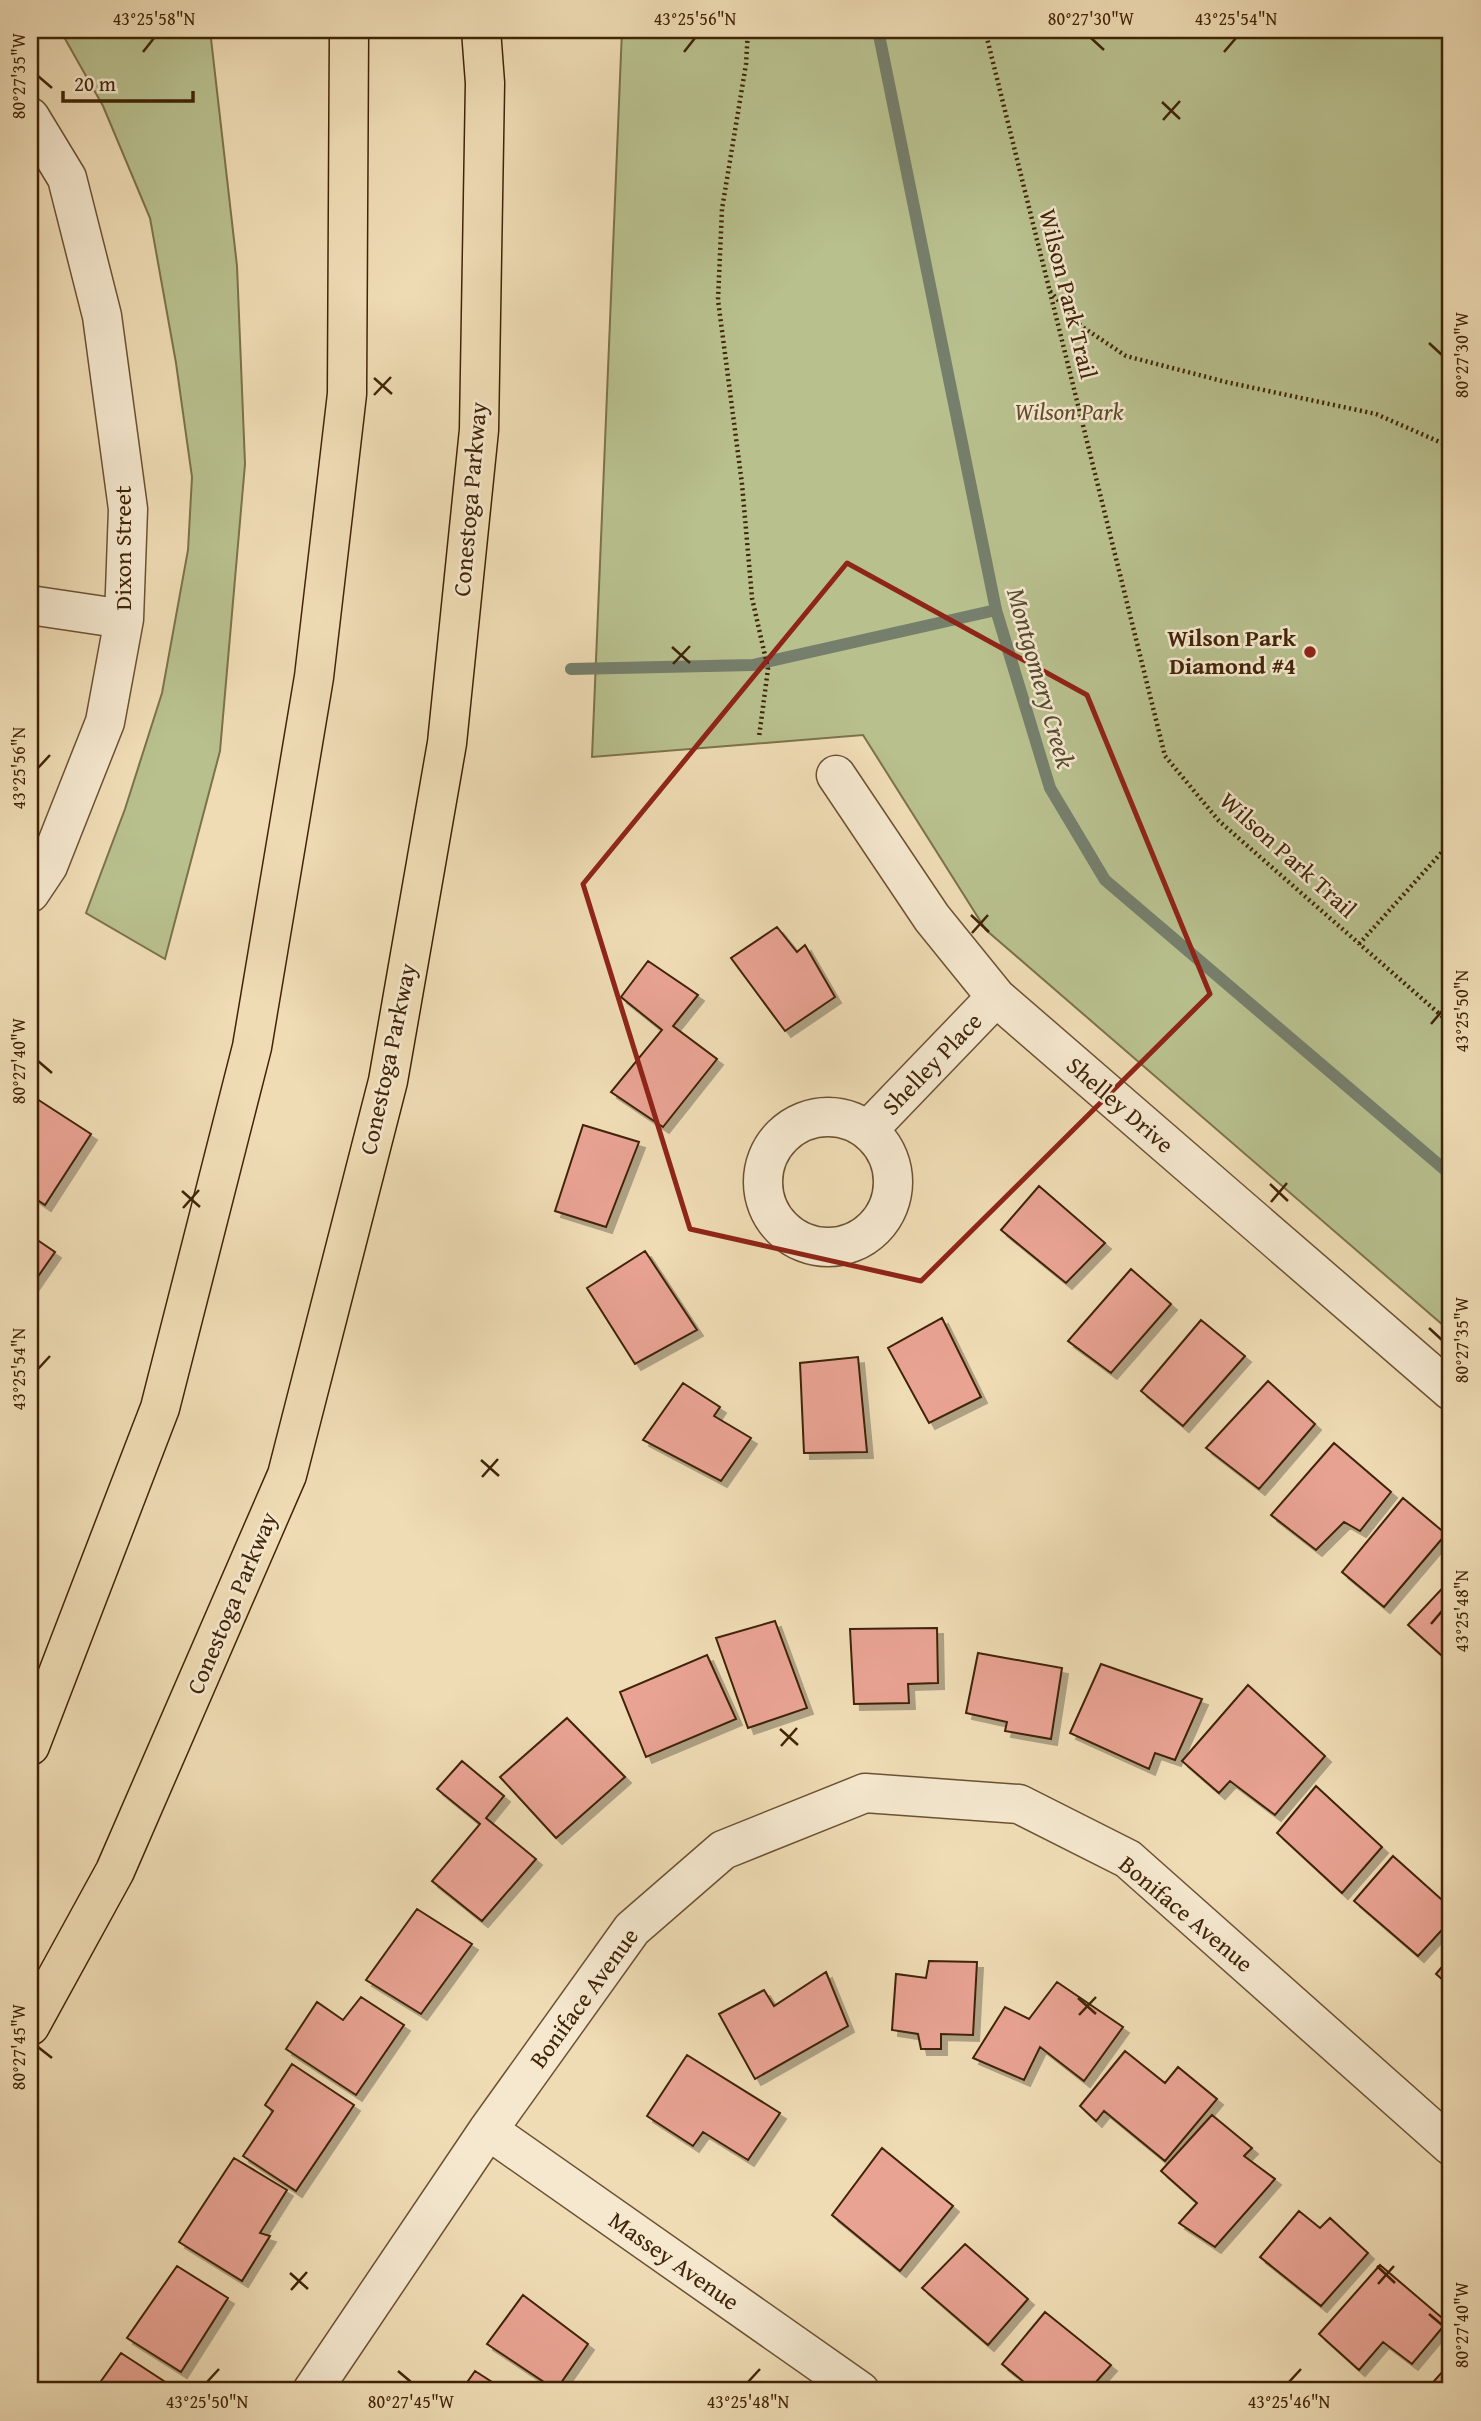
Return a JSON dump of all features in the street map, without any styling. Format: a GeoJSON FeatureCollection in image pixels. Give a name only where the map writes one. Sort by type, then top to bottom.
{"type":"FeatureCollection","features":[{"type":"Feature","properties":{"kind":"highway"},"geometry":{"type":"LineString","coordinates":[[30,1746],[160,1408],[252,1047],[314,677],[347,394],[349,30]]}},
{"type":"Feature","properties":{"kind":"highway","name":"Conestoga Parkway"},"geometry":{"type":"LineString","coordinates":[[30,2026],[115,1871],[287,1475],[388,1081],[447,743],[479,430],[485,83],[481,30]]}},
{"type":"Feature","properties":{"kind":"street","name":"Dixon Street"},"geometry":{"type":"LineString","coordinates":[[30,117],[67,178],[102,316],[128,509],[124,619],[105,722],[48,866],[30,893]]}},
{"type":"Feature","properties":{"kind":"street"},"geometry":{"type":"LineString","coordinates":[[30,605],[124,619]]}},
{"type":"Feature","properties":{"kind":"street","name":"Shelley Drive"},"geometry":{"type":"LineString","coordinates":[[836,775],[932,918],[996,997],[1451,1391]]}},
{"type":"Feature","properties":{"kind":"street","name":"Shelley Place"},"geometry":{"type":"LineString","coordinates":[[868,1130],[996,997]]}},
{"type":"Feature","properties":{"kind":"street","name":"Boniface Avenue"},"geometry":{"type":"LineString","coordinates":[[312,2391],[488,2130],[632,1928],[723,1850],[865,1793],[1019,1804],[1128,1860],[1451,2146]]}},
{"type":"Feature","properties":{"kind":"street","name":"Massey Avenue"},"geometry":{"type":"LineString","coordinates":[[488,2130],[860,2391]]}},
{"type":"Feature","properties":{"kind":"path"},"geometry":{"type":"LineString","coordinates":[[748,30],[746,64],[722,209],[718,300],[759,635],[768,668],[759,737]]}},
{"type":"Feature","properties":{"kind":"path","name":"Wilson Park Trail"},"geometry":{"type":"LineString","coordinates":[[985,30],[1165,755],[1219,821],[1451,1024]]}},
{"type":"Feature","properties":{"kind":"path"},"geometry":{"type":"LineString","coordinates":[[1049,291],[1081,326],[1126,356],[1226,382],[1376,414],[1451,447]]}},
{"type":"Feature","properties":{"kind":"path"},"geometry":{"type":"LineString","coordinates":[[1359,944],[1451,842]]}},
{"type":"Feature","properties":{"kind":"highlighted area"},"geometry":{"type":"Polygon","coordinates":[[[847,563],[1087,695],[1210,994],[921,1281],[690,1229],[583,884],[847,563]]]}},
{"type":"Feature","properties":{"kind":"green space"},"geometry":{"type":"Polygon","coordinates":[[[60,30],[210,30],[237,266],[245,464],[220,751],[165,959],[86,913],[125,809],[162,693],[188,550],[192,477],[176,363],[150,218],[103,106],[60,30]]]}},
{"type":"Feature","properties":{"kind":"green space","name":"Wilson Park"},"geometry":{"type":"Polygon","coordinates":[[[622,30],[1451,30],[1451,1332],[986,930],[863,735],[592,757],[622,30]]]}},
{"type":"Feature","properties":{"kind":"building"},"geometry":{"type":"Polygon","coordinates":[[[777,927],[797,952],[805,945],[835,997],[785,1031],[731,958],[777,927]]]}},
{"type":"Feature","properties":{"kind":"building"},"geometry":{"type":"Polygon","coordinates":[[[648,961],[698,995],[673,1026],[717,1059],[663,1127],[611,1092],[662,1030],[621,997],[648,961]]]}},
{"type":"Feature","properties":{"kind":"building"},"geometry":{"type":"Polygon","coordinates":[[[37,1099],[91,1134],[45,1205],[30,1195],[30,1110],[37,1099]]]}},
{"type":"Feature","properties":{"kind":"building"},"geometry":{"type":"Polygon","coordinates":[[[583,1125],[639,1142],[606,1227],[555,1211],[583,1125]]]}},
{"type":"Feature","properties":{"kind":"building"},"geometry":{"type":"Polygon","coordinates":[[[1039,1186],[1105,1243],[1066,1283],[1001,1230],[1039,1186]]]}},
{"type":"Feature","properties":{"kind":"building"},"geometry":{"type":"Polygon","coordinates":[[[30,1235],[55,1252],[30,1288],[30,1235]]]}},
{"type":"Feature","properties":{"kind":"building"},"geometry":{"type":"Polygon","coordinates":[[[645,1251],[697,1330],[635,1364],[587,1288],[645,1251]]]}},
{"type":"Feature","properties":{"kind":"building"},"geometry":{"type":"Polygon","coordinates":[[[1131,1269],[1171,1304],[1111,1373],[1068,1341],[1131,1269]]]}},
{"type":"Feature","properties":{"kind":"building"},"geometry":{"type":"Polygon","coordinates":[[[942,1318],[981,1397],[929,1423],[888,1348],[942,1318]]]}},
{"type":"Feature","properties":{"kind":"building"},"geometry":{"type":"Polygon","coordinates":[[[1201,1320],[1245,1356],[1183,1426],[1141,1391],[1201,1320]]]}},
{"type":"Feature","properties":{"kind":"building"},"geometry":{"type":"Polygon","coordinates":[[[858,1357],[867,1452],[804,1453],[800,1363],[858,1357]]]}},
{"type":"Feature","properties":{"kind":"building"},"geometry":{"type":"Polygon","coordinates":[[[1268,1381],[1315,1424],[1259,1489],[1206,1448],[1268,1381]]]}},
{"type":"Feature","properties":{"kind":"building"},"geometry":{"type":"Polygon","coordinates":[[[683,1383],[720,1407],[714,1416],[751,1438],[721,1481],[643,1440],[683,1383]]]}},
{"type":"Feature","properties":{"kind":"building"},"geometry":{"type":"Polygon","coordinates":[[[1334,1443],[1391,1492],[1360,1531],[1344,1522],[1316,1550],[1271,1515],[1334,1443]]]}},
{"type":"Feature","properties":{"kind":"building"},"geometry":{"type":"Polygon","coordinates":[[[1403,1498],[1446,1534],[1384,1607],[1342,1572],[1403,1498]]]}},
{"type":"Feature","properties":{"kind":"building"},"geometry":{"type":"Polygon","coordinates":[[[1451,1579],[1451,1664],[1408,1625],[1451,1579]]]}},
{"type":"Feature","properties":{"kind":"building"},"geometry":{"type":"Polygon","coordinates":[[[775,1621],[807,1708],[748,1728],[716,1638],[775,1621]]]}},
{"type":"Feature","properties":{"kind":"building"},"geometry":{"type":"Polygon","coordinates":[[[937,1628],[938,1683],[908,1684],[909,1703],[854,1704],[850,1629],[937,1628]]]}},
{"type":"Feature","properties":{"kind":"building"},"geometry":{"type":"Polygon","coordinates":[[[978,1653],[1062,1668],[1051,1739],[1005,1731],[1007,1722],[966,1713],[978,1653]]]}},
{"type":"Feature","properties":{"kind":"building"},"geometry":{"type":"Polygon","coordinates":[[[707,1655],[736,1719],[646,1757],[620,1692],[707,1655]]]}},
{"type":"Feature","properties":{"kind":"building"},"geometry":{"type":"Polygon","coordinates":[[[1101,1664],[1202,1699],[1175,1760],[1155,1753],[1149,1769],[1070,1733],[1101,1664]]]}},
{"type":"Feature","properties":{"kind":"building"},"geometry":{"type":"Polygon","coordinates":[[[1248,1685],[1325,1756],[1275,1815],[1230,1781],[1219,1793],[1182,1761],[1248,1685]]]}},
{"type":"Feature","properties":{"kind":"building"},"geometry":{"type":"Polygon","coordinates":[[[567,1718],[625,1777],[556,1838],[500,1777],[567,1718]]]}},
{"type":"Feature","properties":{"kind":"building"},"geometry":{"type":"Polygon","coordinates":[[[462,1761],[504,1796],[486,1818],[536,1859],[482,1921],[432,1881],[480,1824],[437,1789],[462,1761]]]}},
{"type":"Feature","properties":{"kind":"building"},"geometry":{"type":"Polygon","coordinates":[[[1316,1786],[1382,1847],[1342,1893],[1277,1833],[1316,1786]]]}},
{"type":"Feature","properties":{"kind":"building"},"geometry":{"type":"Polygon","coordinates":[[[1393,1856],[1451,1908],[1451,1920],[1418,1956],[1354,1901],[1393,1856]]]}},
{"type":"Feature","properties":{"kind":"building"},"geometry":{"type":"Polygon","coordinates":[[[417,1909],[472,1944],[421,2014],[366,1980],[417,1909]]]}},
{"type":"Feature","properties":{"kind":"building"},"geometry":{"type":"Polygon","coordinates":[[[1451,1956],[1451,1987],[1436,1974],[1451,1956]]]}},
{"type":"Feature","properties":{"kind":"building"},"geometry":{"type":"Polygon","coordinates":[[[929,1961],[977,1962],[973,2035],[941,2034],[941,2049],[921,2049],[918,2034],[892,2030],[896,1974],[926,1978],[929,1961]]]}},
{"type":"Feature","properties":{"kind":"building"},"geometry":{"type":"Polygon","coordinates":[[[826,1972],[848,2026],[755,2079],[719,2014],[764,1990],[774,2006],[826,1972]]]}},
{"type":"Feature","properties":{"kind":"building"},"geometry":{"type":"Polygon","coordinates":[[[1057,1982],[1123,2027],[1084,2081],[1040,2047],[1024,2080],[973,2058],[1005,2007],[1029,2019],[1057,1982]]]}},
{"type":"Feature","properties":{"kind":"building"},"geometry":{"type":"Polygon","coordinates":[[[361,1997],[404,2025],[356,2095],[286,2049],[317,2002],[343,2020],[361,1997]]]}},
{"type":"Feature","properties":{"kind":"building"},"geometry":{"type":"Polygon","coordinates":[[[1125,2051],[1165,2083],[1178,2067],[1217,2099],[1165,2161],[1104,2111],[1096,2121],[1080,2106],[1125,2051]]]}},
{"type":"Feature","properties":{"kind":"building"},"geometry":{"type":"Polygon","coordinates":[[[687,2055],[780,2113],[748,2160],[703,2132],[693,2146],[647,2116],[687,2055]]]}},
{"type":"Feature","properties":{"kind":"building"},"geometry":{"type":"Polygon","coordinates":[[[292,2064],[354,2105],[296,2191],[243,2156],[273,2111],[265,2105],[292,2064]]]}},
{"type":"Feature","properties":{"kind":"building"},"geometry":{"type":"Polygon","coordinates":[[[1212,2115],[1252,2148],[1244,2156],[1275,2179],[1215,2247],[1179,2223],[1197,2203],[1161,2171],[1212,2115]]]}},
{"type":"Feature","properties":{"kind":"building"},"geometry":{"type":"Polygon","coordinates":[[[882,2148],[953,2206],[900,2271],[832,2215],[882,2148]]]}},
{"type":"Feature","properties":{"kind":"building"},"geometry":{"type":"Polygon","coordinates":[[[234,2158],[287,2190],[260,2233],[270,2236],[242,2281],[179,2242],[234,2158]]]}},
{"type":"Feature","properties":{"kind":"building"},"geometry":{"type":"Polygon","coordinates":[[[1299,2211],[1320,2228],[1330,2218],[1368,2253],[1321,2306],[1260,2257],[1299,2211]]]}},
{"type":"Feature","properties":{"kind":"building"},"geometry":{"type":"Polygon","coordinates":[[[965,2244],[1028,2299],[988,2345],[922,2288],[965,2244]]]}},
{"type":"Feature","properties":{"kind":"building"},"geometry":{"type":"Polygon","coordinates":[[[1380,2265],[1447,2322],[1412,2364],[1383,2342],[1359,2370],[1319,2334],[1380,2265]]]}},
{"type":"Feature","properties":{"kind":"building"},"geometry":{"type":"Polygon","coordinates":[[[177,2266],[228,2298],[181,2372],[127,2338],[177,2266]]]}},
{"type":"Feature","properties":{"kind":"building"},"geometry":{"type":"Polygon","coordinates":[[[523,2295],[588,2344],[556,2390],[487,2344],[523,2295]]]}},
{"type":"Feature","properties":{"kind":"building"},"geometry":{"type":"Polygon","coordinates":[[[1045,2312],[1111,2365],[1088,2391],[1035,2391],[1002,2364],[1045,2312]]]}},
{"type":"Feature","properties":{"kind":"building"},"geometry":{"type":"Polygon","coordinates":[[[121,2353],[173,2387],[170,2391],[94,2391],[121,2353]]]}},
{"type":"Feature","properties":{"kind":"building"},"geometry":{"type":"Polygon","coordinates":[[[1451,2362],[1451,2391],[1426,2390],[1451,2362]]]}},
{"type":"Feature","properties":{"kind":"building"},"geometry":{"type":"Polygon","coordinates":[[[475,2371],[506,2391],[461,2391],[475,2371]]]}},
{"type":"Feature","properties":{"kind":"waterway","name":"Montgomery Creek"},"geometry":{"type":"LineString","coordinates":[[878,30],[996,610],[1050,788],[1105,880],[1451,1175]]}},
{"type":"Feature","properties":{"kind":"waterway"},"geometry":{"type":"LineString","coordinates":[[571,669],[753,665],[996,610]]}},
{"type":"Feature","properties":{"kind":"place","name":"Wilson Park Diamond #4"},"geometry":{"type":"Point","coordinates":[1310,652]}}]}
